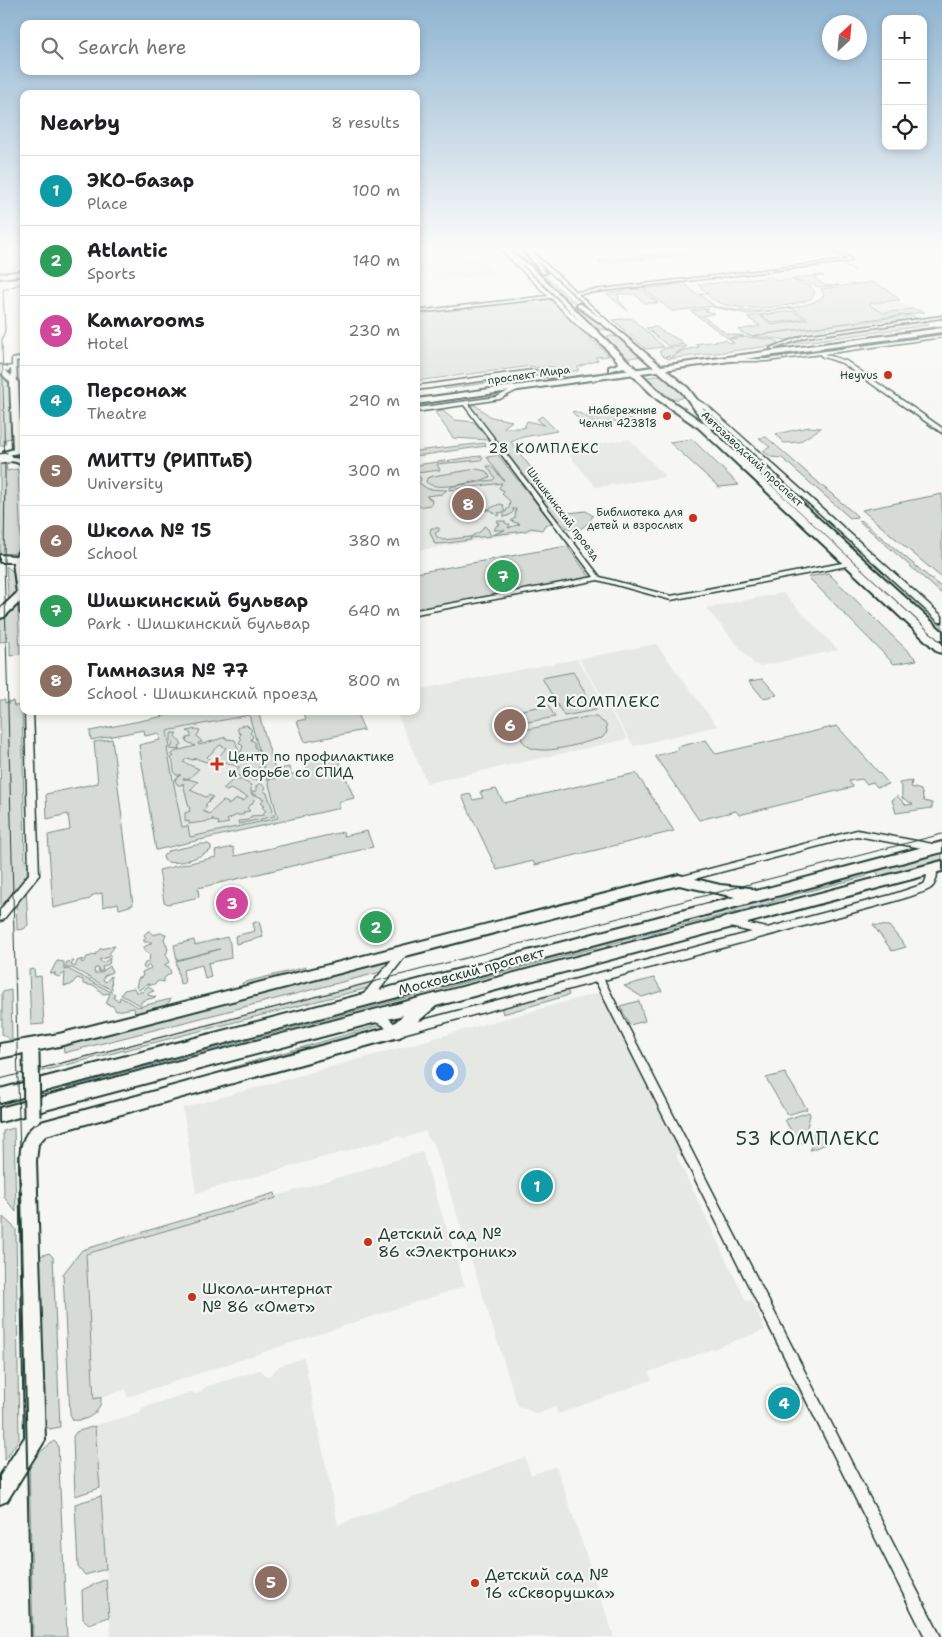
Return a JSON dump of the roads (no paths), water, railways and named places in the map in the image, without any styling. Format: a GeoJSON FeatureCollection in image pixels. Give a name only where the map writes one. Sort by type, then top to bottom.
{"type":"FeatureCollection","features":[{"type":"Feature","properties":{"kind":"main road","name":"Автозаводский проспект"},"geometry":{"type":"LineString","coordinates":[[585,323],[620,360],[660,397],[702,426],[942,650]]}},
{"type":"Feature","properties":{"kind":"main road","name":"Автозаводский проспект"},"geometry":{"type":"LineString","coordinates":[[603,323],[621,335],[692,398],[699,412],[942,637]]}},
{"type":"Feature","properties":{"kind":"main road","name":"проспект Мира"},"geometry":{"type":"LineString","coordinates":[[420,396],[614,372],[633,372],[669,362],[723,358],[772,348],[942,325]]}},
{"type":"Feature","properties":{"kind":"main road"},"geometry":{"type":"LineString","coordinates":[[590,328],[602,332],[610,330],[609,327]]}},
{"type":"Feature","properties":{"kind":"main road","name":"проспект Мира"},"geometry":{"type":"LineString","coordinates":[[656,366],[942,330]]}},
{"type":"Feature","properties":{"kind":"main road"},"geometry":{"type":"LineString","coordinates":[[599,339],[609,335],[621,335]]}},
{"type":"Feature","properties":{"kind":"main road"},"geometry":{"type":"LineString","coordinates":[[645,357],[669,362]]}},
{"type":"Feature","properties":{"kind":"main road"},"geometry":{"type":"LineString","coordinates":[[614,372],[622,364],[620,360]]}},
{"type":"Feature","properties":{"kind":"main road"},"geometry":{"type":"LineString","coordinates":[[0,368],[15,383],[20,432]]}},
{"type":"Feature","properties":{"kind":"main road","name":"проспект Мира"},"geometry":{"type":"LineString","coordinates":[[420,401],[518,388],[562,379]]}},
{"type":"Feature","properties":{"kind":"main road"},"geometry":{"type":"LineString","coordinates":[[2,382],[15,383]]}},
{"type":"Feature","properties":{"kind":"main road"},"geometry":{"type":"LineString","coordinates":[[660,397],[679,402],[692,398]]}},
{"type":"Feature","properties":{"kind":"main road"},"geometry":{"type":"LineString","coordinates":[[686,416],[686,413],[689,411],[699,412]]}},
{"type":"Feature","properties":{"kind":"main road"},"geometry":{"type":"LineString","coordinates":[[4,455],[20,452]]}},
{"type":"Feature","properties":{"kind":"main road"},"geometry":{"type":"LineString","coordinates":[[4,455],[20,461]]}},
{"type":"Feature","properties":{"kind":"main road"},"geometry":{"type":"LineString","coordinates":[[20,556],[18,559],[20,576]]}},
{"type":"Feature","properties":{"kind":"main road"},"geometry":{"type":"LineString","coordinates":[[0,558],[4,560],[18,559]]}},
{"type":"Feature","properties":{"kind":"main road"},"geometry":{"type":"LineString","coordinates":[[0,615],[20,596]]}},
{"type":"Feature","properties":{"kind":"main road","name":"Московский проспект"},"geometry":{"type":"LineString","coordinates":[[0,1096],[940,847]]}},
{"type":"Feature","properties":{"kind":"main road","name":"Московский проспект"},"geometry":{"type":"LineString","coordinates":[[0,1115],[938,867]]}},
{"type":"Feature","properties":{"kind":"main road"},"geometry":{"type":"LineString","coordinates":[[856,869],[865,870],[871,874],[873,880],[868,885]]}},
{"type":"Feature","properties":{"kind":"main road"},"geometry":{"type":"LineString","coordinates":[[0,1050],[31,1050],[345,966],[679,880],[720,890],[763,893]]}},
{"type":"Feature","properties":{"kind":"main road"},"geometry":{"type":"LineString","coordinates":[[36,1123],[395,1032],[419,1010],[450,995]]}},
{"type":"Feature","properties":{"kind":"main road"},"geometry":{"type":"LineString","coordinates":[[0,1494],[35,1440],[28,1161],[29,1144],[36,1123],[31,1050]]}},
{"type":"Feature","properties":{"kind":"street"},"geometry":{"type":"LineString","coordinates":[[581,323],[599,339]]}},
{"type":"Feature","properties":{"kind":"street"},"geometry":{"type":"LineString","coordinates":[[609,323],[621,335]]}},
{"type":"Feature","properties":{"kind":"street"},"geometry":{"type":"LineString","coordinates":[[772,348],[804,336],[896,323]]}},
{"type":"Feature","properties":{"kind":"street"},"geometry":{"type":"LineString","coordinates":[[723,358],[761,361],[942,336]]}},
{"type":"Feature","properties":{"kind":"street"},"geometry":{"type":"LineString","coordinates":[[860,347],[881,338]]}},
{"type":"Feature","properties":{"kind":"street"},"geometry":{"type":"LineString","coordinates":[[844,362],[841,353],[845,350]]}},
{"type":"Feature","properties":{"kind":"street"},"geometry":{"type":"LineString","coordinates":[[812,354],[825,355],[844,362],[942,431]]}},
{"type":"Feature","properties":{"kind":"street"},"geometry":{"type":"LineString","coordinates":[[15,383],[14,360],[20,359]]}},
{"type":"Feature","properties":{"kind":"street"},"geometry":{"type":"LineString","coordinates":[[0,368],[8,369],[14,366]]}},
{"type":"Feature","properties":{"kind":"street"},"geometry":{"type":"LineString","coordinates":[[420,387],[533,372],[562,379]]}},
{"type":"Feature","properties":{"kind":"street"},"geometry":{"type":"LineString","coordinates":[[420,409],[498,398],[518,388]]}},
{"type":"Feature","properties":{"kind":"street"},"geometry":{"type":"LineString","coordinates":[[692,398],[706,407],[942,620]]}},
{"type":"Feature","properties":{"kind":"street","name":"Шишкинский проезд"},"geometry":{"type":"LineString","coordinates":[[465,403],[598,578],[671,598],[848,564]]}},
{"type":"Feature","properties":{"kind":"street"},"geometry":{"type":"LineString","coordinates":[[420,611],[598,578]]}},
{"type":"Feature","properties":{"kind":"street"},"geometry":{"type":"LineString","coordinates":[[0,917],[34,876],[29,715]]}},
{"type":"Feature","properties":{"kind":"street"},"geometry":{"type":"LineString","coordinates":[[679,880],[857,832],[940,847]]}},
{"type":"Feature","properties":{"kind":"street"},"geometry":{"type":"LineString","coordinates":[[371,1016],[387,1022],[395,1032],[892,898],[927,886],[938,867]]}},
{"type":"Feature","properties":{"kind":"street"},"geometry":{"type":"LineString","coordinates":[[726,923],[768,931]]}},
{"type":"Feature","properties":{"kind":"street"},"geometry":{"type":"LineString","coordinates":[[367,998],[404,951]]}},
{"type":"Feature","properties":{"kind":"street"},"geometry":{"type":"LineString","coordinates":[[598,977],[933,1637]]}},
{"type":"Feature","properties":{"kind":"tram line"},"geometry":{"type":"LineString","coordinates":[[5,323],[2,340],[5,472],[4,560],[18,1074]]}},
{"type":"Feature","properties":{"kind":"tram line"},"geometry":{"type":"LineString","coordinates":[[18,1074],[942,834]]}},
{"type":"Feature","properties":{"kind":"tram line"},"geometry":{"type":"LineString","coordinates":[[0,1079],[18,1074]]}},
{"type":"Feature","properties":{"kind":"tram line"},"geometry":{"type":"LineString","coordinates":[[18,1074],[21,1193]]}},
{"type":"Feature","properties":{"kind":"tram line"},"geometry":{"type":"LineString","coordinates":[[21,1192],[31,1637]]}},
{"type":"Feature","properties":{"kind":"place","name":"Heyvus"},"geometry":{"type":"Point","coordinates":[888,375]}},
{"type":"Feature","properties":{"kind":"place","name":"Набережные Челны 423818"},"geometry":{"type":"Point","coordinates":[667,416]}},
{"type":"Feature","properties":{"kind":"place","name":"Гимназия № 77"},"geometry":{"type":"Point","coordinates":[468,504]}},
{"type":"Feature","properties":{"kind":"place","name":"Библиотека для детей и взрослых"},"geometry":{"type":"Point","coordinates":[693,518]}},
{"type":"Feature","properties":{"kind":"place","name":"Шишкинский бульвар"},"geometry":{"type":"Point","coordinates":[503,576]}},
{"type":"Feature","properties":{"kind":"place","name":"Школа № 15"},"geometry":{"type":"Point","coordinates":[510,725]}},
{"type":"Feature","properties":{"kind":"place","name":"Центр по профилактике и борьбе со СПИД"},"geometry":{"type":"Point","coordinates":[217,764]}},
{"type":"Feature","properties":{"kind":"place","name":"Kamarooms"},"geometry":{"type":"Point","coordinates":[232,903]}},
{"type":"Feature","properties":{"kind":"place","name":"Atlantic"},"geometry":{"type":"Point","coordinates":[376,927]}},
{"type":"Feature","properties":{"kind":"place","name":"ЭКО-базар"},"geometry":{"type":"Point","coordinates":[537,1186]}},
{"type":"Feature","properties":{"kind":"place","name":"Детский сад № 86 «Электроник»"},"geometry":{"type":"Point","coordinates":[368,1242]}},
{"type":"Feature","properties":{"kind":"place","name":"Школа-интернат № 86 «Омет»"},"geometry":{"type":"Point","coordinates":[192,1297]}},
{"type":"Feature","properties":{"kind":"place","name":"Персонаж"},"geometry":{"type":"Point","coordinates":[784,1403]}},
{"type":"Feature","properties":{"kind":"place","name":"МИТТУ (РИПТиБ)"},"geometry":{"type":"Point","coordinates":[271,1582]}},
{"type":"Feature","properties":{"kind":"place","name":"Детский сад № 16 «Скворушка»"},"geometry":{"type":"Point","coordinates":[475,1583]}},
{"type":"Feature","properties":{"kind":"district","name":"28 КОМПЛЕКС"},"geometry":{"type":"Point","coordinates":[544,448]}},
{"type":"Feature","properties":{"kind":"district","name":"29 КОМПЛЕКС"},"geometry":{"type":"Point","coordinates":[598,701]}},
{"type":"Feature","properties":{"kind":"district","name":"53 КОМПЛЕКС"},"geometry":{"type":"Point","coordinates":[808,1138]}}]}
